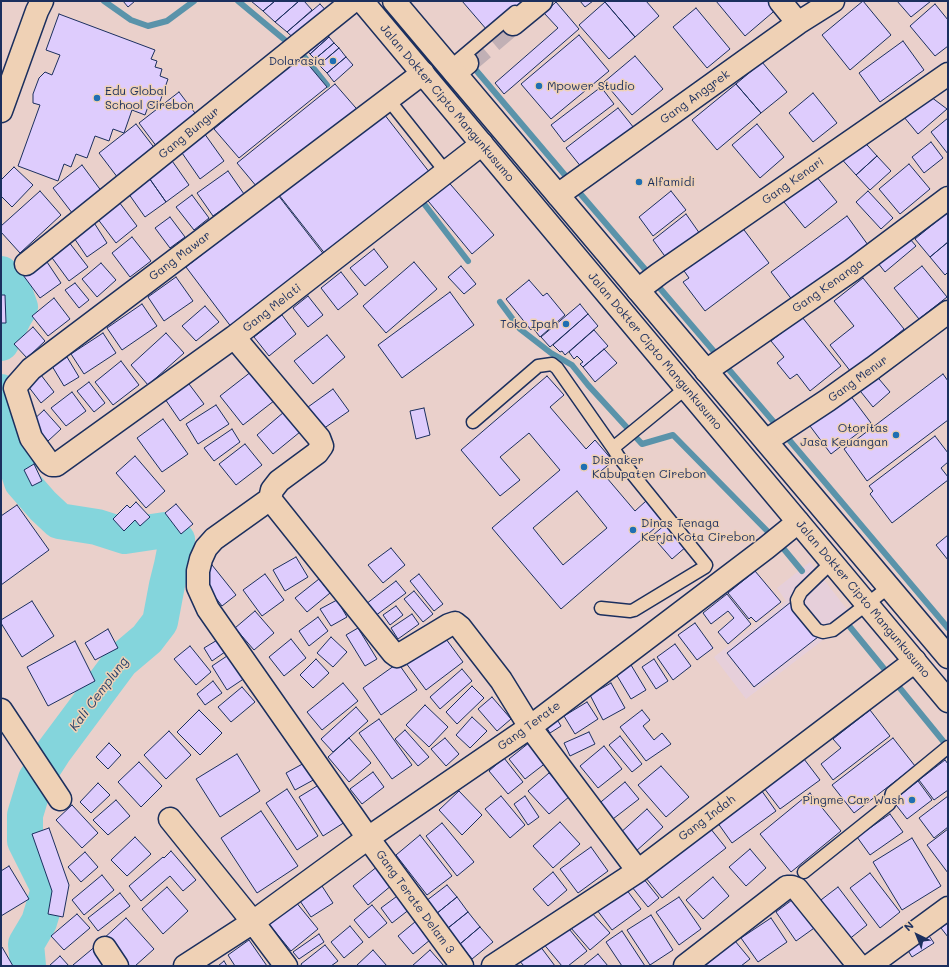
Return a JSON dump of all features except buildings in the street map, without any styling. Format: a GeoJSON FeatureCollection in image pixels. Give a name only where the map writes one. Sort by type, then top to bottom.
{"type":"FeatureCollection","features":[{"type":"Feature","properties":{"kind":"street"},"geometry":{"type":"LineString","coordinates":[[1,110],[42,1]]}},
{"type":"Feature","properties":{"kind":"street","name":"Gang Bungur"},"geometry":{"type":"LineString","coordinates":[[26,264],[353,1]]}},
{"type":"Feature","properties":{"kind":"street","name":"Jalan Dokter Cipto Mangunkusumo"},"geometry":{"type":"LineString","coordinates":[[362,1],[686,388],[784,534],[832,562],[867,604],[901,672],[948,701]]}},
{"type":"Feature","properties":{"kind":"street"},"geometry":{"type":"LineString","coordinates":[[394,1],[458,68],[537,170],[948,657]]}},
{"type":"Feature","properties":{"kind":"street"},"geometry":{"type":"LineString","coordinates":[[517,16],[540,1]]}},
{"type":"Feature","properties":{"kind":"street"},"geometry":{"type":"LineString","coordinates":[[780,1],[798,23]]}},
{"type":"Feature","properties":{"kind":"street","name":"Gang Anggrek"},"geometry":{"type":"LineString","coordinates":[[558,195],[798,23],[833,1]]}},
{"type":"Feature","properties":{"kind":"street","name":"Gang Mawar"},"geometry":{"type":"LineString","coordinates":[[56,465],[49,463],[32,440],[15,388],[31,369],[423,73]]}},
{"type":"Feature","properties":{"kind":"street","name":"Gang Kenari"},"geometry":{"type":"LineString","coordinates":[[638,290],[948,74]]}},
{"type":"Feature","properties":{"kind":"street","name":"Gang Melati"},"geometry":{"type":"LineString","coordinates":[[56,465],[234,337],[482,144]]}},
{"type":"Feature","properties":{"kind":"street"},"geometry":{"type":"LineString","coordinates":[[518,187],[537,170]]}},
{"type":"Feature","properties":{"kind":"street","name":"Gang Kenanga"},"geometry":{"type":"LineString","coordinates":[[706,371],[852,270],[948,198]]}},
{"type":"Feature","properties":{"kind":"street","name":"Gang Menur"},"geometry":{"type":"LineString","coordinates":[[766,441],[841,391],[948,312]]}},
{"type":"Feature","properties":{"kind":"street"},"geometry":{"type":"LineString","coordinates":[[234,337],[319,438],[322,446],[317,453],[279,481],[272,490],[270,499],[393,653],[397,656],[449,625],[455,623],[460,627],[501,680],[530,727],[638,871]]}},
{"type":"Feature","properties":{"kind":"street","name":"Gang Terate Delam 3"},"geometry":{"type":"LineString","coordinates":[[270,499],[214,539],[206,548],[198,571],[198,587],[208,609],[368,838],[462,966]]}},
{"type":"Feature","properties":{"kind":"street","name":"Gang Terate"},"geometry":{"type":"LineString","coordinates":[[185,966],[253,922],[368,838],[530,727],[784,534]]}},
{"type":"Feature","properties":{"kind":"street","name":"Gang Indah"},"geometry":{"type":"LineString","coordinates":[[493,966],[638,871],[901,672]]}},
{"type":"Feature","properties":{"kind":"street"},"geometry":{"type":"LineString","coordinates":[[1,710],[60,799]]}},
{"type":"Feature","properties":{"kind":"street"},"geometry":{"type":"LineString","coordinates":[[170,819],[253,922],[286,966]]}},
{"type":"Feature","properties":{"kind":"street"},"geometry":{"type":"LineString","coordinates":[[685,966],[787,887],[797,889],[859,966]]}},
{"type":"Feature","properties":{"kind":"street"},"geometry":{"type":"LineString","coordinates":[[868,966],[948,908]]}},
{"type":"Feature","properties":{"kind":"street"},"geometry":{"type":"LineString","coordinates":[[105,948],[118,966]]}},
{"type":"Feature","properties":{"kind":"lane"},"geometry":{"type":"LineString","coordinates":[[458,68],[517,16]]}},
{"type":"Feature","properties":{"kind":"lane"},"geometry":{"type":"LineString","coordinates":[[388,99],[446,172]]}},
{"type":"Feature","properties":{"kind":"lane"},"geometry":{"type":"LineString","coordinates":[[473,422],[538,366],[552,364],[557,368],[618,456],[706,565],[634,610],[630,611],[601,608]]}},
{"type":"Feature","properties":{"kind":"lane"},"geometry":{"type":"LineString","coordinates":[[613,448],[686,388]]}},
{"type":"Feature","properties":{"kind":"lane"},"geometry":{"type":"LineString","coordinates":[[832,562],[801,592],[797,600],[798,607],[817,630],[824,632],[833,630],[889,587]]}},
{"type":"Feature","properties":{"kind":"lane"},"geometry":{"type":"LineString","coordinates":[[804,872],[889,804],[892,793],[944,750]]}},
{"type":"Feature","properties":{"kind":"shaded area"},"geometry":{"type":"Polygon","coordinates":[[[810,562],[853,617],[746,699],[714,657],[786,601],[777,588],[810,562]]]}},
{"type":"Feature","properties":{"kind":"waterway","name":"Kali Cemplung"},"geometry":{"type":"LineString","coordinates":[[104,1],[131,20],[148,26],[167,21],[194,1]]}},
{"type":"Feature","properties":{"kind":"waterway"},"geometry":{"type":"LineString","coordinates":[[238,1],[286,41]]}},
{"type":"Feature","properties":{"kind":"waterway"},"geometry":{"type":"LineString","coordinates":[[303,55],[327,85]]}},
{"type":"Feature","properties":{"kind":"waterway"},"geometry":{"type":"LineString","coordinates":[[475,69],[570,181]]}},
{"type":"Feature","properties":{"kind":"waterway"},"geometry":{"type":"LineString","coordinates":[[578,191],[650,275]]}},
{"type":"Feature","properties":{"kind":"waterway"},"geometry":{"type":"LineString","coordinates":[[425,205],[468,261]]}},
{"type":"Feature","properties":{"kind":"waterway","name":"Kali Cemplung"},"geometry":{"type":"LineString","coordinates":[[1,274],[15,293],[20,307],[1,343]]}},
{"type":"Feature","properties":{"kind":"waterway"},"geometry":{"type":"LineString","coordinates":[[658,286],[717,355]]}},
{"type":"Feature","properties":{"kind":"waterway"},"geometry":{"type":"LineString","coordinates":[[500,302],[520,329],[551,353],[572,365],[588,385],[642,444],[673,435],[778,542],[802,571]]}},
{"type":"Feature","properties":{"kind":"waterway"},"geometry":{"type":"LineString","coordinates":[[725,365],[778,427]]}},
{"type":"Feature","properties":{"kind":"waterway","name":"Kali Cemplung"},"geometry":{"type":"LineString","coordinates":[[1,392],[13,454],[22,482],[43,506],[59,521],[97,527],[125,536],[165,530],[177,540],[160,622],[147,639],[121,661],[54,751],[36,779],[25,815],[25,841],[49,889],[39,922],[26,944],[28,966]]}},
{"type":"Feature","properties":{"kind":"waterway"},"geometry":{"type":"LineString","coordinates":[[785,435],[948,628]]}},
{"type":"Feature","properties":{"kind":"waterway"},"geometry":{"type":"LineString","coordinates":[[850,627],[948,747]]}},
{"type":"Feature","properties":{"kind":"tunnel"},"geometry":{"type":"LineString","coordinates":[[467,63],[513,24]]}},
{"type":"Feature","properties":{"kind":"place","name":"Dolarasia"},"geometry":{"type":"Point","coordinates":[333,61]}},
{"type":"Feature","properties":{"kind":"place","name":"Mpower Studio"},"geometry":{"type":"Point","coordinates":[539,86]}},
{"type":"Feature","properties":{"kind":"place","name":"Edu Global School Cirebon"},"geometry":{"type":"Point","coordinates":[97,98]}},
{"type":"Feature","properties":{"kind":"place","name":"Alfamidi"},"geometry":{"type":"Point","coordinates":[639,182]}},
{"type":"Feature","properties":{"kind":"place","name":"Toko Ipah"},"geometry":{"type":"Point","coordinates":[566,324]}},
{"type":"Feature","properties":{"kind":"place","name":"Otoritas Jasa Keuangan"},"geometry":{"type":"Point","coordinates":[896,435]}},
{"type":"Feature","properties":{"kind":"place","name":"Disnaker Kabupaten Cirebon"},"geometry":{"type":"Point","coordinates":[584,467]}},
{"type":"Feature","properties":{"kind":"place","name":"Dinas Tenaga Kerja Kota Cirebon"},"geometry":{"type":"Point","coordinates":[633,530]}},
{"type":"Feature","properties":{"kind":"place","name":"P!ngme Car Wash"},"geometry":{"type":"Point","coordinates":[912,800]}}]}
